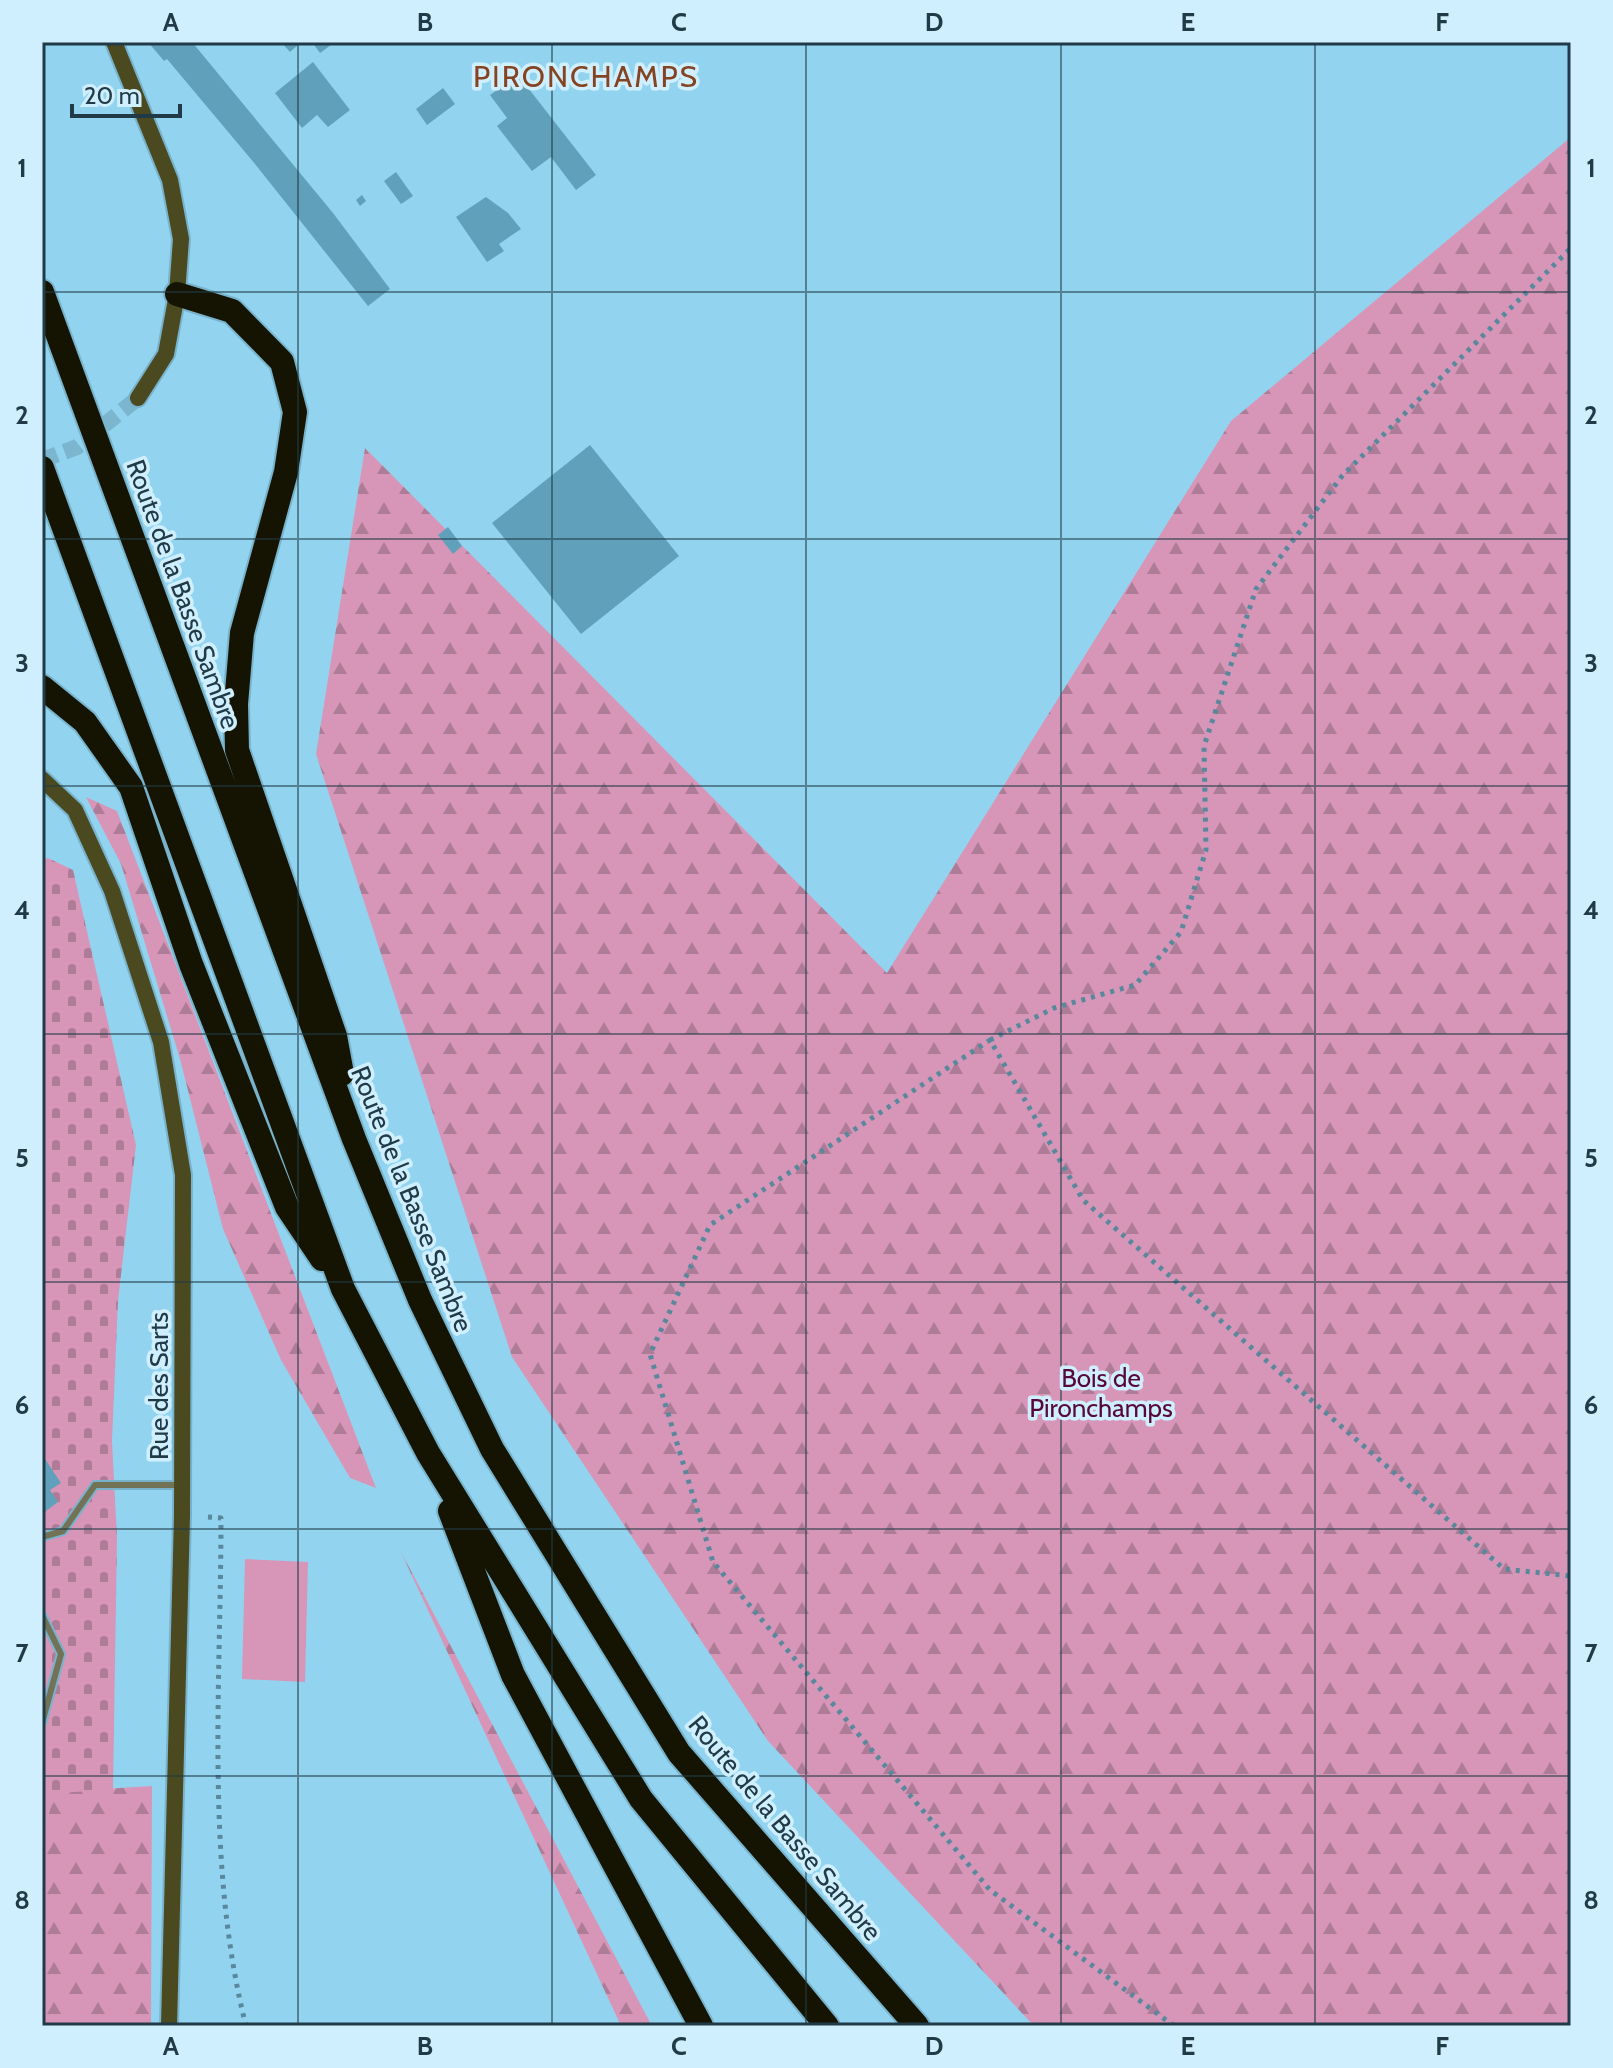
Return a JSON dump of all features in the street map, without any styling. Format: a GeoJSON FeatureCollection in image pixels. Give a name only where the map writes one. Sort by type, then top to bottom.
{"type":"FeatureCollection","features":[{"type":"Feature","properties":{"kind":"highway","name":"Route de la Basse Sambre"},"geometry":{"type":"LineString","coordinates":[[42,292],[354,1139],[420,1300],[492,1449],[679,1753],[917,2026]]}},
{"type":"Feature","properties":{"kind":"highway"},"geometry":{"type":"LineString","coordinates":[[177,294],[232,311],[282,362],[295,412],[286,472],[242,633],[236,704],[237,750],[335,1036],[354,1139]]}},
{"type":"Feature","properties":{"kind":"highway"},"geometry":{"type":"LineString","coordinates":[[42,468],[343,1289]]}},
{"type":"Feature","properties":{"kind":"highway"},"geometry":{"type":"LineString","coordinates":[[42,687],[85,722],[131,787],[191,964],[287,1207],[343,1289],[428,1453],[641,1799],[827,2026]]}},
{"type":"Feature","properties":{"kind":"highway"},"geometry":{"type":"LineString","coordinates":[[428,1453],[513,1675],[701,2026]]}},
{"type":"Feature","properties":{"kind":"street"},"geometry":{"type":"LineString","coordinates":[[114,42],[170,180],[181,239],[177,294],[166,354],[138,398]]}},
{"type":"Feature","properties":{"kind":"street","name":"Rue des Sarts"},"geometry":{"type":"LineString","coordinates":[[42,779],[75,810],[112,891],[161,1042],[183,1175],[183,1485],[169,2026]]}},
{"type":"Feature","properties":{"kind":"lane"},"geometry":{"type":"LineString","coordinates":[[42,1537],[63,1531],[95,1485],[183,1485]]}},
{"type":"Feature","properties":{"kind":"lane"},"geometry":{"type":"LineString","coordinates":[[42,1615],[61,1654],[42,1723]]}},
{"type":"Feature","properties":{"kind":"path"},"geometry":{"type":"LineString","coordinates":[[1174,2026],[990,1890],[713,1562],[650,1354],[710,1225],[990,1040],[1054,1008],[1135,985],[1181,932],[1206,850],[1204,746],[1256,589],[1342,476],[1571,248]]}},
{"type":"Feature","properties":{"kind":"path"},"geometry":{"type":"LineString","coordinates":[[990,1040],[1083,1200],[1504,1569],[1571,1576]]}},
{"type":"Feature","properties":{"kind":"path"},"geometry":{"type":"LineString","coordinates":[[182,1516],[221,1518],[220,1842],[235,1982],[246,2026]]}},
{"type":"Feature","properties":{"kind":"green space","name":"Bois de Pironchamps"},"geometry":{"type":"Polygon","coordinates":[[[1571,137],[1571,2026],[1034,2026],[768,1741],[512,1357],[316,754],[365,448],[887,973],[1231,421],[1571,137]]]}},
{"type":"Feature","properties":{"kind":"green space"},"geometry":{"type":"Polygon","coordinates":[[[86,797],[117,811],[376,1488],[350,1478],[281,1360],[223,1229],[180,1059],[121,864],[86,797]]]}},
{"type":"Feature","properties":{"kind":"green space"},"geometry":{"type":"Polygon","coordinates":[[[48,858],[73,870],[136,1145],[118,1301],[112,1441],[117,1538],[113,1790],[54,1793],[42,1842],[42,860],[48,858]]]}},
{"type":"Feature","properties":{"kind":"green space"},"geometry":{"type":"Polygon","coordinates":[[[400,1550],[652,2026],[621,2026],[400,1550]]]}},
{"type":"Feature","properties":{"kind":"green space"},"geometry":{"type":"Polygon","coordinates":[[[245,1559],[308,1562],[305,1682],[242,1679],[245,1559]]]}},
{"type":"Feature","properties":{"kind":"green space"},"geometry":{"type":"Polygon","coordinates":[[[152,1786],[151,2026],[42,2026],[42,1842],[54,1792],[152,1786]]]}},
{"type":"Feature","properties":{"kind":"building"},"geometry":{"type":"Polygon","coordinates":[[[148,42],[192,42],[333,213],[390,289],[368,306],[255,164],[167,59],[164,61],[148,42]]]}},
{"type":"Feature","properties":{"kind":"building"},"geometry":{"type":"Polygon","coordinates":[[[281,42],[298,42],[299,44],[290,52],[281,42]]]}},
{"type":"Feature","properties":{"kind":"building"},"geometry":{"type":"Polygon","coordinates":[[[312,42],[335,42],[320,53],[312,42]]]}},
{"type":"Feature","properties":{"kind":"building"},"geometry":{"type":"Polygon","coordinates":[[[313,62],[350,110],[328,127],[317,115],[302,128],[275,93],[313,62]]]}},
{"type":"Feature","properties":{"kind":"building"},"geometry":{"type":"Polygon","coordinates":[[[518,75],[596,175],[576,190],[551,157],[532,171],[497,126],[507,118],[490,95],[518,75]]]}},
{"type":"Feature","properties":{"kind":"building"},"geometry":{"type":"Polygon","coordinates":[[[443,88],[455,104],[427,125],[416,109],[443,88]]]}},
{"type":"Feature","properties":{"kind":"building"},"geometry":{"type":"Polygon","coordinates":[[[396,172],[413,196],[401,204],[384,181],[396,172]]]}},
{"type":"Feature","properties":{"kind":"building"},"geometry":{"type":"Polygon","coordinates":[[[362,195],[366,201],[360,206],[356,200],[362,195]]]}},
{"type":"Feature","properties":{"kind":"building"},"geometry":{"type":"Polygon","coordinates":[[[486,197],[508,213],[521,229],[499,244],[504,251],[487,262],[456,217],[486,197]]]}},
{"type":"Feature","properties":{"kind":"building"},"geometry":{"type":"Polygon","coordinates":[[[590,445],[679,556],[581,634],[492,523],[590,445]]]}},
{"type":"Feature","properties":{"kind":"building"},"geometry":{"type":"Polygon","coordinates":[[[448,527],[462,546],[453,554],[438,535],[448,527]]]}},
{"type":"Feature","properties":{"kind":"building"},"geometry":{"type":"Polygon","coordinates":[[[45,1459],[61,1483],[50,1490],[58,1502],[42,1514],[42,1461],[45,1459]]]}},
{"type":"Feature","properties":{"kind":"tunnel"},"geometry":{"type":"LineString","coordinates":[[42,460],[77,447],[138,398]]}},
{"type":"Feature","properties":{"kind":"district","name":"PIRONCHAMPS"},"geometry":{"type":"Point","coordinates":[586,77]}}]}
